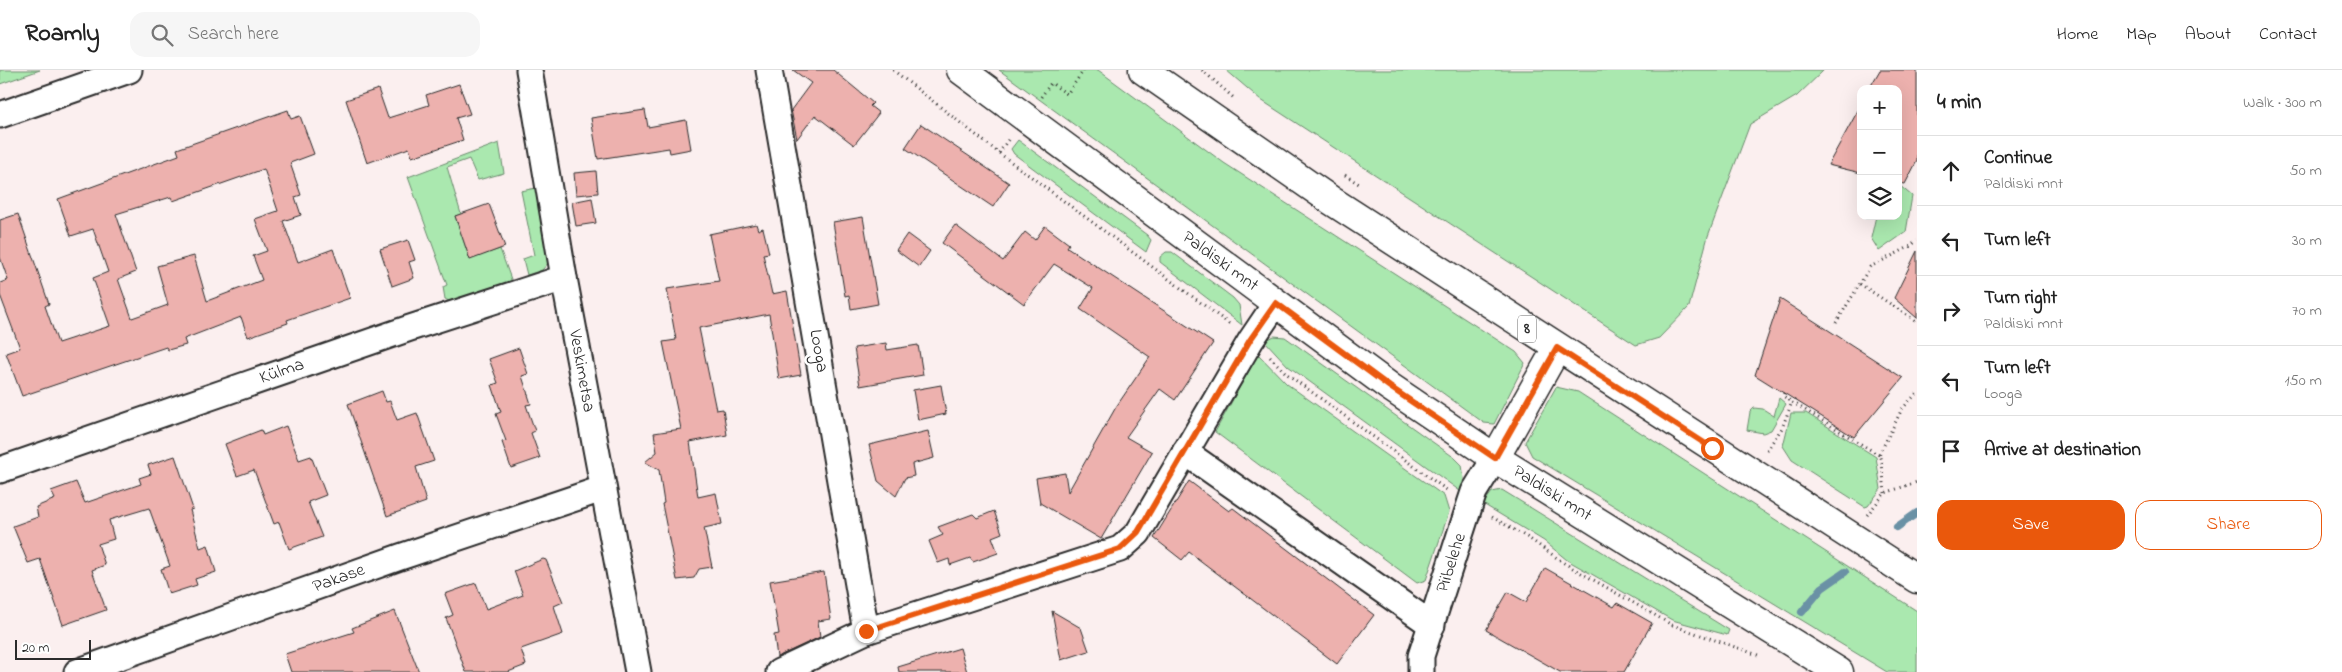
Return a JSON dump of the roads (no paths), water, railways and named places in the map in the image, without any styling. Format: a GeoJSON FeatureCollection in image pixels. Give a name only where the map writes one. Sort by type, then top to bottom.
{"type":"FeatureCollection","features":[{"type":"Feature","properties":{"kind":"main road","name":"Paldiski mnt"},"geometry":{"type":"LineString","coordinates":[[961,70],[1390,387],[1495,458],[1839,672]]}},
{"type":"Feature","properties":{"kind":"main road","name":"8"},"geometry":{"type":"LineString","coordinates":[[1143,70],[1332,201],[1917,579]]}},
{"type":"Feature","properties":{"kind":"main road"},"geometry":{"type":"LineString","coordinates":[[1495,458],[1557,348]]}},
{"type":"Feature","properties":{"kind":"street"},"geometry":{"type":"LineString","coordinates":[[0,115],[129,70]]}},
{"type":"Feature","properties":{"kind":"street","name":"Veskimetsa"},"geometry":{"type":"LineString","coordinates":[[529,70],[602,489],[638,672]]}},
{"type":"Feature","properties":{"kind":"street","name":"Looga"},"geometry":{"type":"LineString","coordinates":[[769,70],[866,631]]}},
{"type":"Feature","properties":{"kind":"street","name":"Külma"},"geometry":{"type":"LineString","coordinates":[[0,470],[410,328],[564,278]]}},
{"type":"Feature","properties":{"kind":"street"},"geometry":{"type":"LineString","coordinates":[[779,672],[866,631],[1120,549],[1138,532],[1250,340],[1276,303]]}},
{"type":"Feature","properties":{"kind":"street"},"geometry":{"type":"LineString","coordinates":[[1185,452],[1432,625]]}},
{"type":"Feature","properties":{"kind":"street","name":"Piibelehe"},"geometry":{"type":"LineString","coordinates":[[1421,672],[1421,656],[1474,492],[1495,458]]}},
{"type":"Feature","properties":{"kind":"street","name":"Pakase"},"geometry":{"type":"LineString","coordinates":[[78,672],[400,557],[602,489]]}},
{"type":"Feature","properties":{"kind":"waterway"},"geometry":{"type":"LineString","coordinates":[[1897,527],[1917,513]]}},
{"type":"Feature","properties":{"kind":"waterway"},"geometry":{"type":"LineString","coordinates":[[1802,612],[1822,588],[1845,572]]}}]}
